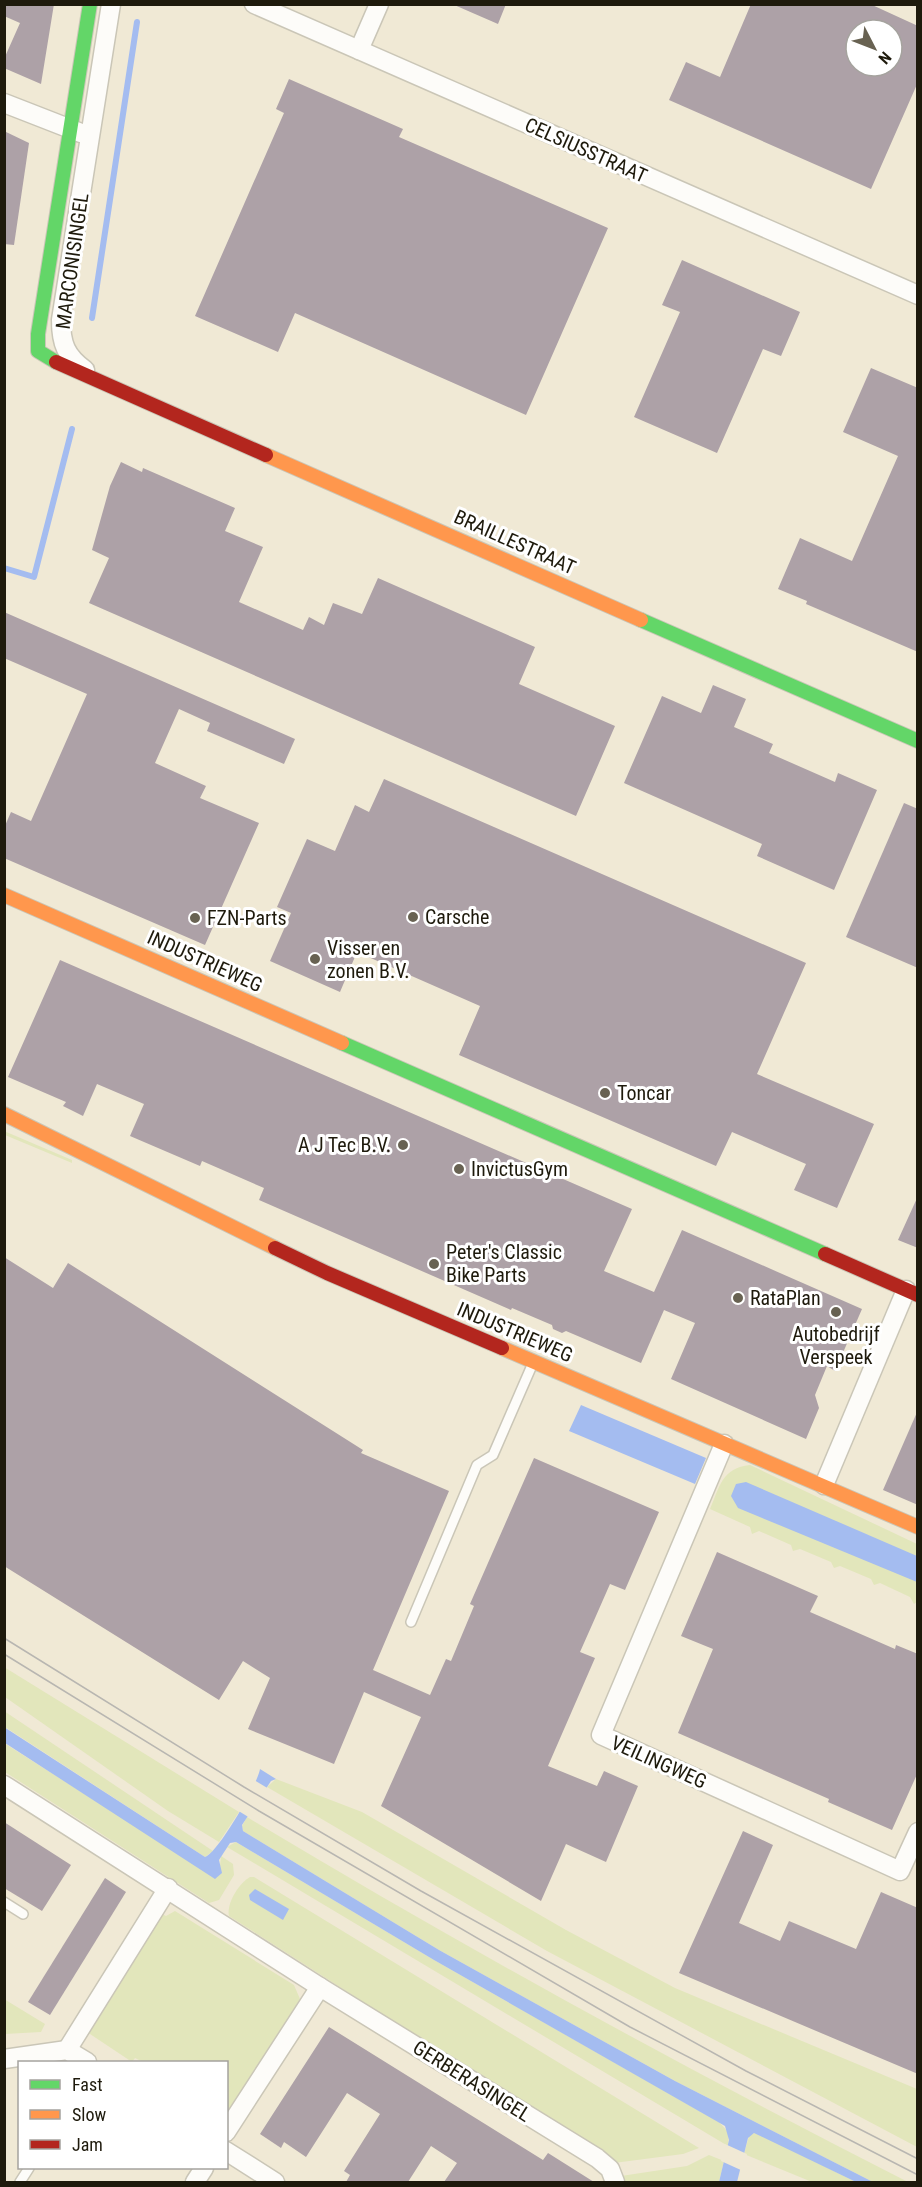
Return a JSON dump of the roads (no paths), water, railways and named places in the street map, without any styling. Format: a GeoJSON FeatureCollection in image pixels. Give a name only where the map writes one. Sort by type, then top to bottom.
{"type":"FeatureCollection","features":[{"type":"Feature","properties":{"kind":"street","name":"MARCONISINGEL"},"geometry":{"type":"LineString","coordinates":[[90,4],[38,334],[38,351],[61,365],[96,379]]}},
{"type":"Feature","properties":{"kind":"street","name":"MARCONISINGEL"},"geometry":{"type":"LineString","coordinates":[[96,379],[66,352],[61,337],[65,291],[111,4]]}},
{"type":"Feature","properties":{"kind":"street","name":"CELSIUSSTRAAT"},"geometry":{"type":"LineString","coordinates":[[254,4],[918,295]]}},
{"type":"Feature","properties":{"kind":"street"},"geometry":{"type":"LineString","coordinates":[[359,50],[379,4]]}},
{"type":"Feature","properties":{"kind":"street"},"geometry":{"type":"LineString","coordinates":[[4,103],[70,131],[90,135]]}},
{"type":"Feature","properties":{"kind":"street","name":"BRAILLESTRAAT"},"geometry":{"type":"LineString","coordinates":[[96,379],[918,741]]}},
{"type":"Feature","properties":{"kind":"street","name":"INDUSTRIEWEG"},"geometry":{"type":"LineString","coordinates":[[4,895],[912,1293]]}},
{"type":"Feature","properties":{"kind":"street","name":"INDUSTRIEWEG"},"geometry":{"type":"LineString","coordinates":[[4,1114],[327,1273],[918,1527]]}},
{"type":"Feature","properties":{"kind":"street"},"geometry":{"type":"LineString","coordinates":[[824,1485],[912,1293]]}},
{"type":"Feature","properties":{"kind":"street","name":"VEILINGWEG"},"geometry":{"type":"LineString","coordinates":[[724,1444],[601,1735],[900,1871],[918,1832]]}},
{"type":"Feature","properties":{"kind":"street","name":"GERBERASINGEL"},"geometry":{"type":"LineString","coordinates":[[4,1785],[320,1987],[597,2158],[610,2169],[615,2182]]}},
{"type":"Feature","properties":{"kind":"street"},"geometry":{"type":"LineString","coordinates":[[67,2050],[168,1888]]}},
{"type":"Feature","properties":{"kind":"street"},"geometry":{"type":"LineString","coordinates":[[228,2129],[320,1987]]}},
{"type":"Feature","properties":{"kind":"street"},"geometry":{"type":"LineString","coordinates":[[4,2059],[67,2050],[85,2061]]}},
{"type":"Feature","properties":{"kind":"street"},"geometry":{"type":"LineString","coordinates":[[228,2152],[275,2182]]}},
{"type":"Feature","properties":{"kind":"street"},"geometry":{"type":"LineString","coordinates":[[195,2182],[203,2169]]}},
{"type":"Feature","properties":{"kind":"lane"},"geometry":{"type":"LineString","coordinates":[[411,1622],[477,1465],[493,1455],[534,1361]]}},
{"type":"Feature","properties":{"kind":"lane"},"geometry":{"type":"LineString","coordinates":[[4,1902],[23,1914]]}},
{"type":"Feature","properties":{"kind":"lane"},"geometry":{"type":"LineString","coordinates":[[20,2182],[28,2169]]}},
{"type":"Feature","properties":{"kind":"water"},"geometry":{"type":"Polygon","coordinates":[[[581,1405],[706,1458],[695,1484],[569,1431],[581,1405]]]}},
{"type":"Feature","properties":{"kind":"water"},"geometry":{"type":"Polygon","coordinates":[[[746,1482],[917,1556],[917,1582],[738,1508],[731,1496],[736,1484],[746,1482]]]}},
{"type":"Feature","properties":{"kind":"water"},"geometry":{"type":"Polygon","coordinates":[[[4,1727],[205,1857],[211,1853],[236,1818],[260,1769],[276,1779],[271,1781],[242,1825],[243,1831],[439,1950],[675,2081],[873,2182],[856,2182],[754,2133],[748,2138],[737,2182],[719,2182],[729,2140],[725,2126],[434,1960],[236,1842],[230,1843],[219,1860],[222,1873],[215,1879],[5,1743],[4,1727]]]}},
{"type":"Feature","properties":{"kind":"water"},"geometry":{"type":"Polygon","coordinates":[[[255,1889],[289,1909],[283,1920],[250,1900],[249,1895],[255,1889]]]}},
{"type":"Feature","properties":{"kind":"waterway"},"geometry":{"type":"LineString","coordinates":[[92,318],[137,22]]}},
{"type":"Feature","properties":{"kind":"waterway"},"geometry":{"type":"LineString","coordinates":[[4,568],[34,577],[72,429]]}},
{"type":"Feature","properties":{"kind":"tram line"},"geometry":{"type":"LineString","coordinates":[[4,1638],[244,1787],[421,1891],[746,2071],[918,2159]]}},
{"type":"Feature","properties":{"kind":"tram line"},"geometry":{"type":"LineString","coordinates":[[4,1654],[259,1811],[630,2027],[918,2175]]}},
{"type":"Feature","properties":{"kind":"place","name":"Carsche"},"geometry":{"type":"Point","coordinates":[413,917]}},
{"type":"Feature","properties":{"kind":"place","name":"FZN-Parts"},"geometry":{"type":"Point","coordinates":[195,918]}},
{"type":"Feature","properties":{"kind":"place","name":"Visser en zonen B.V."},"geometry":{"type":"Point","coordinates":[315,959]}},
{"type":"Feature","properties":{"kind":"place","name":"Toncar"},"geometry":{"type":"Point","coordinates":[605,1093]}},
{"type":"Feature","properties":{"kind":"place","name":"A J Tec B.V."},"geometry":{"type":"Point","coordinates":[403,1145]}},
{"type":"Feature","properties":{"kind":"place","name":"InvictusGym"},"geometry":{"type":"Point","coordinates":[459,1169]}},
{"type":"Feature","properties":{"kind":"place","name":"Peter's Classic Bike Parts"},"geometry":{"type":"Point","coordinates":[434,1264]}},
{"type":"Feature","properties":{"kind":"place","name":"RataPlan"},"geometry":{"type":"Point","coordinates":[738,1298]}},
{"type":"Feature","properties":{"kind":"place","name":"Autobedrijf Verspeek"},"geometry":{"type":"Point","coordinates":[836,1312]}}]}
